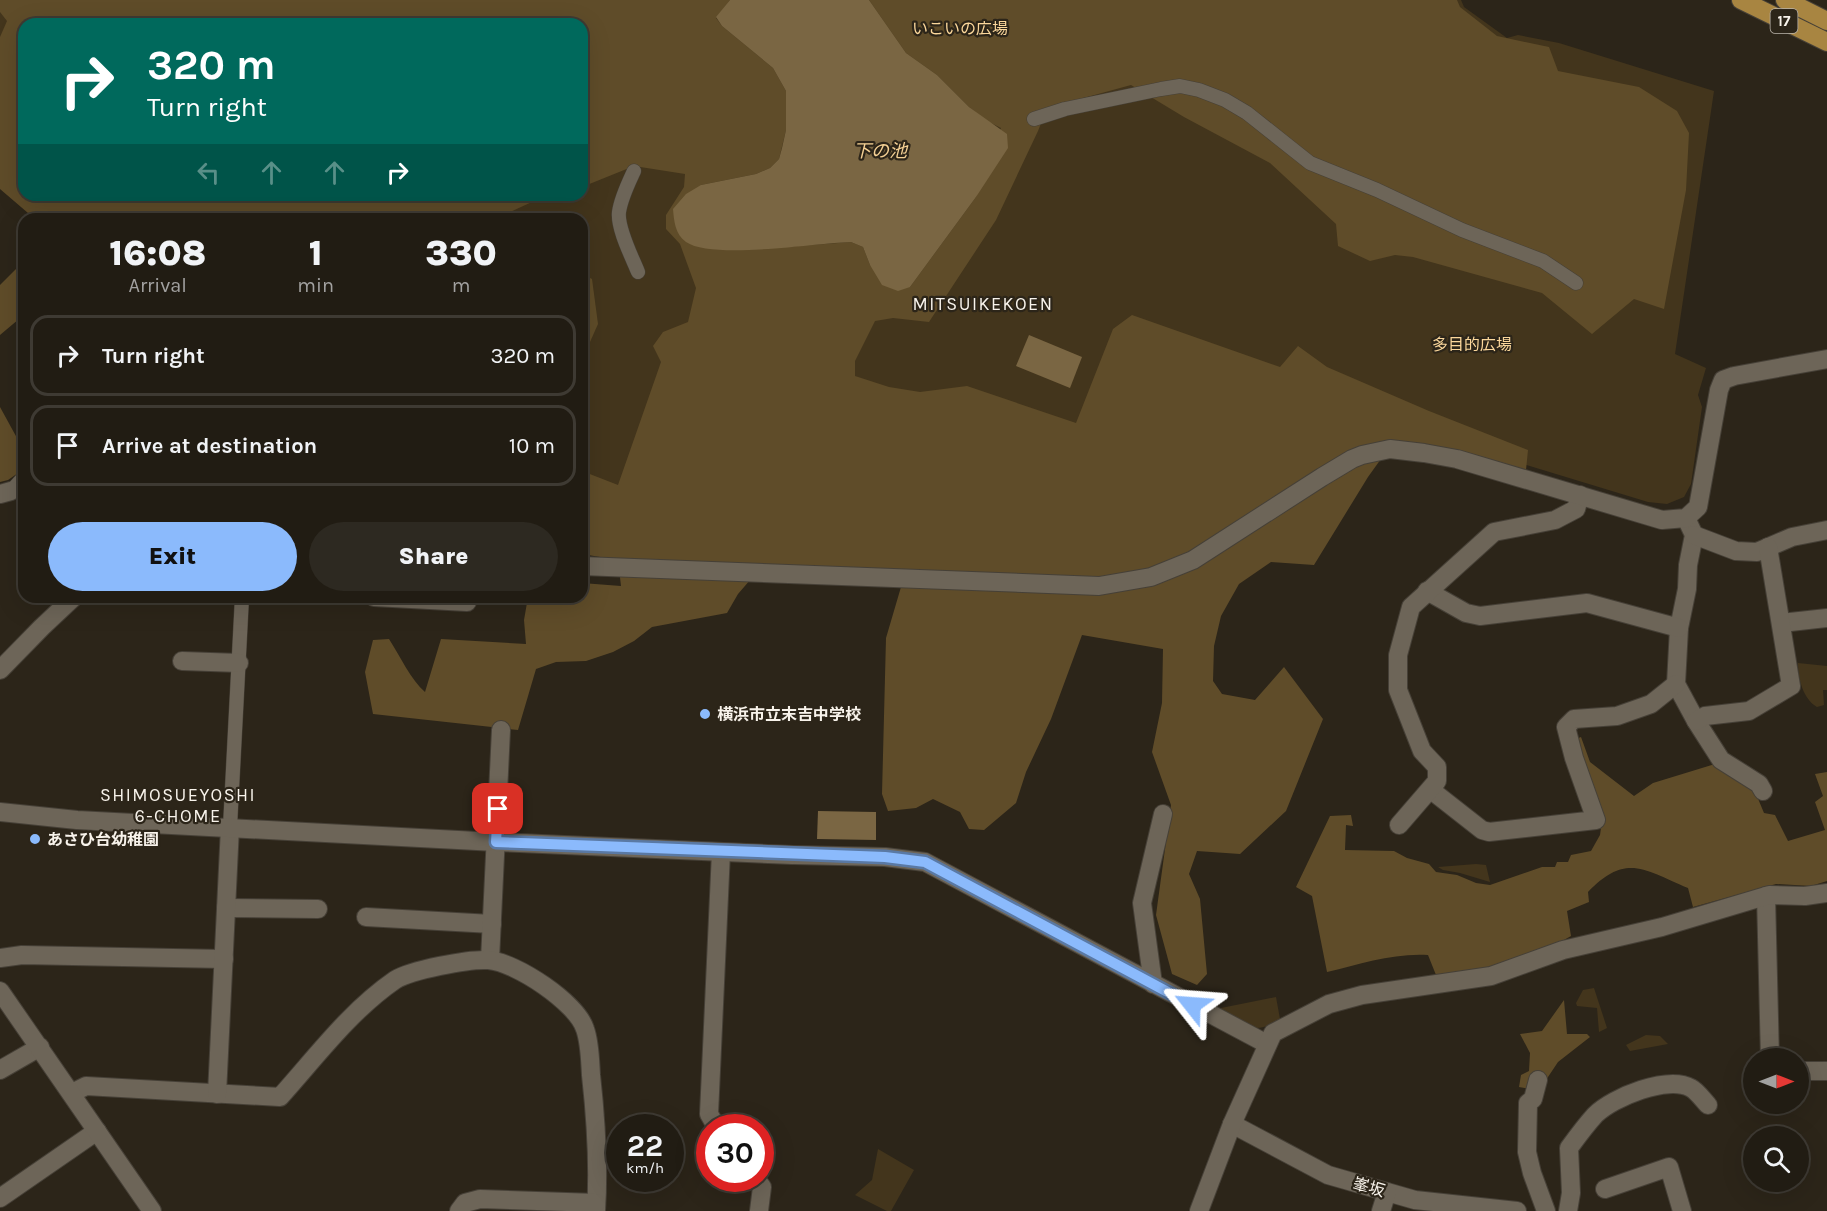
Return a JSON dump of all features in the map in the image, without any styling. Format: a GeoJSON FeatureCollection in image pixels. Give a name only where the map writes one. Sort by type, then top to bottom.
{"type":"FeatureCollection","features":[{"type":"Feature","properties":{"kind":"main road","name":"17"},"geometry":{"type":"LineString","coordinates":[[1741,0],[1827,42]]}},
{"type":"Feature","properties":{"kind":"main road","name":"17"},"geometry":{"type":"LineString","coordinates":[[1785,0],[1827,21]]}},
{"type":"Feature","properties":{"kind":"street"},"geometry":{"type":"LineString","coordinates":[[1034,119],[1065,109],[1161,89],[1180,86],[1199,90],[1225,100],[1247,113],[1310,163],[1377,190],[1462,230],[1543,261],[1576,283]]}},
{"type":"Feature","properties":{"kind":"street"},"geometry":{"type":"LineString","coordinates":[[634,171],[623,194],[618,215],[625,241],[638,272]]}},
{"type":"Feature","properties":{"kind":"street"},"geometry":{"type":"LineString","coordinates":[[588,566],[1100,586],[1151,577],[1193,560],[1352,459],[1390,449],[1457,459],[1662,520],[1686,518],[1698,507],[1719,390],[1723,380],[1827,359]]}},
{"type":"Feature","properties":{"kind":"street"},"geometry":{"type":"LineString","coordinates":[[5,492],[18,482]]}},
{"type":"Feature","properties":{"kind":"street"},"geometry":{"type":"LineString","coordinates":[[1399,825],[1437,781],[1437,767],[1422,751],[1398,690],[1398,655],[1411,607],[1494,532],[1555,520],[1576,509],[1580,495]]}},
{"type":"Feature","properties":{"kind":"street"},"geometry":{"type":"LineString","coordinates":[[1686,518],[1694,535],[1679,628],[1676,684],[1721,760],[1759,784],[1763,791]]}},
{"type":"Feature","properties":{"kind":"street"},"geometry":{"type":"LineString","coordinates":[[1694,535],[1736,551],[1757,552],[1792,537],[1827,530]]}},
{"type":"Feature","properties":{"kind":"street"},"geometry":{"type":"LineString","coordinates":[[1696,721],[1705,716],[1749,711],[1791,686],[1768,547]]}},
{"type":"Feature","properties":{"kind":"street"},"geometry":{"type":"LineString","coordinates":[[1427,591],[1466,613],[1480,616],[1587,603],[1679,628]]}},
{"type":"Feature","properties":{"kind":"street"},"geometry":{"type":"LineString","coordinates":[[0,670],[68,603]]}},
{"type":"Feature","properties":{"kind":"street"},"geometry":{"type":"LineString","coordinates":[[217,1094],[242,603]]}},
{"type":"Feature","properties":{"kind":"street"},"geometry":{"type":"LineString","coordinates":[[1781,622],[1827,618]]}},
{"type":"Feature","properties":{"kind":"street"},"geometry":{"type":"LineString","coordinates":[[182,661],[239,663]]}},
{"type":"Feature","properties":{"kind":"street"},"geometry":{"type":"LineString","coordinates":[[1431,790],[1482,830],[1489,832],[1596,820],[1574,758],[1566,727],[1574,720],[1617,716],[1651,704],[1676,684]]}},
{"type":"Feature","properties":{"kind":"street"},"geometry":{"type":"LineString","coordinates":[[490,960],[501,730]]}},
{"type":"Feature","properties":{"kind":"street"},"geometry":{"type":"LineString","coordinates":[[0,812],[77,820],[496,842],[885,857],[925,862],[1267,1044]]}},
{"type":"Feature","properties":{"kind":"street"},"geometry":{"type":"LineString","coordinates":[[1153,984],[1142,903],[1162,814]]}},
{"type":"Feature","properties":{"kind":"street"},"geometry":{"type":"LineString","coordinates":[[709,1114],[721,852]]}},
{"type":"Feature","properties":{"kind":"street"},"geometry":{"type":"LineString","coordinates":[[1199,1211],[1232,1125],[1267,1044],[1274,1033],[1329,1004],[1372,993],[1491,976],[1563,951],[1662,927],[1766,896],[1805,896],[1827,893]]}},
{"type":"Feature","properties":{"kind":"street"},"geometry":{"type":"LineString","coordinates":[[1766,896],[1770,1048]]}},
{"type":"Feature","properties":{"kind":"street"},"geometry":{"type":"LineString","coordinates":[[226,908],[318,909]]}},
{"type":"Feature","properties":{"kind":"street"},"geometry":{"type":"LineString","coordinates":[[366,917],[492,924]]}},
{"type":"Feature","properties":{"kind":"street"},"geometry":{"type":"LineString","coordinates":[[0,958],[21,955],[224,959]]}},
{"type":"Feature","properties":{"kind":"street"},"geometry":{"type":"LineString","coordinates":[[72,1093],[86,1086],[280,1097],[355,1014],[397,979],[443,966],[490,960],[521,972],[548,988],[576,1013],[585,1029],[596,1116],[596,1207],[480,1199],[465,1203],[459,1211]]}},
{"type":"Feature","properties":{"kind":"street"},"geometry":{"type":"LineString","coordinates":[[0,991],[152,1211]]}},
{"type":"Feature","properties":{"kind":"street"},"geometry":{"type":"LineString","coordinates":[[0,1070],[40,1047]]}},
{"type":"Feature","properties":{"kind":"street"},"geometry":{"type":"LineString","coordinates":[[1809,1071],[1827,1071]]}},
{"type":"Feature","properties":{"kind":"street"},"geometry":{"type":"LineString","coordinates":[[1538,1080],[1533,1099],[1528,1103],[1527,1152],[1546,1211]]}},
{"type":"Feature","properties":{"kind":"street"},"geometry":{"type":"LineString","coordinates":[[1568,1211],[1571,1193],[1569,1148],[1596,1113],[1645,1089],[1674,1084],[1691,1088],[1708,1105]]}},
{"type":"Feature","properties":{"kind":"street","name":"峯坂"},"geometry":{"type":"LineString","coordinates":[[1232,1125],[1328,1175],[1415,1200],[1517,1211]]}},
{"type":"Feature","properties":{"kind":"street"},"geometry":{"type":"LineString","coordinates":[[0,1198],[97,1131]]}},
{"type":"Feature","properties":{"kind":"street"},"geometry":{"type":"LineString","coordinates":[[1605,1190],[1670,1167],[1682,1211]]}},
{"type":"Feature","properties":{"kind":"street"},"geometry":{"type":"LineString","coordinates":[[759,1211],[761,1192]]}},
{"type":"Feature","properties":{"kind":"street"},"geometry":{"type":"LineString","coordinates":[[1381,1211],[1387,1192]]}},
{"type":"Feature","properties":{"kind":"green space"},"geometry":{"type":"Polygon","coordinates":[[[0,0],[1461,0],[1464,7],[1507,38],[1518,35],[1559,43],[1714,91],[1675,354],[1706,368],[1698,395],[1702,407],[1691,484],[1684,497],[1667,504],[1648,502],[1481,451],[1432,439],[588,552],[588,213],[43,213],[30,201],[588,201],[588,18],[18,18],[18,190],[0,173],[0,0]]]}},
{"type":"Feature","properties":{"kind":"green space","name":"いこいの広場"},"geometry":{"type":"Polygon","coordinates":[[[0,0],[730,0],[716,18],[722,26],[773,68],[786,91],[786,130],[779,159],[770,168],[756,174],[701,185],[746,250],[851,242],[863,247],[870,265],[910,287],[976,197],[1001,128],[987,121],[969,107],[937,75],[906,53],[869,0],[1457,0],[1460,7],[1497,36],[1549,47],[1558,71],[1639,87],[1677,111],[1689,133],[1686,190],[1664,309],[1634,299],[1592,334],[1542,293],[1413,257],[1395,255],[1370,261],[1338,246],[1336,224],[1270,163],[1184,117],[1131,85],[1047,108],[996,220],[929,322],[893,318],[875,321],[855,361],[855,376],[889,387],[920,392],[967,386],[1076,423],[1113,329],[1132,315],[1280,367],[1298,346],[1327,367],[1528,450],[1526,470],[1391,445],[1368,477],[1314,565],[1271,562],[1239,584],[1221,616],[1214,646],[1213,681],[1222,694],[1255,700],[1284,667],[1323,719],[1286,811],[1240,854],[1197,851],[1189,874],[1200,899],[1207,974],[1197,985],[1172,974],[1156,915],[1171,805],[1152,752],[1162,703],[1163,649],[1082,635],[1051,719],[1026,772],[1016,803],[984,830],[969,829],[960,812],[933,799],[916,808],[888,811],[882,794],[886,638],[906,570],[763,565],[738,594],[727,613],[652,627],[634,641],[613,652],[586,661],[556,662],[536,669],[518,730],[373,714],[365,672],[373,640],[389,639],[410,674],[425,692],[441,639],[526,644],[524,620],[527,603],[588,603],[588,583],[621,586],[618,560],[588,555],[588,473],[618,485],[661,362],[653,346],[663,332],[688,322],[696,288],[680,244],[666,229],[666,215],[684,187],[685,174],[634,166],[588,185],[588,18],[18,18],[18,201],[534,201],[508,213],[28,213],[0,189],[0,37],[7,21],[0,12],[0,0]]]}},
{"type":"Feature","properties":{"kind":"green space"},"geometry":{"type":"Polygon","coordinates":[[[18,267],[18,320],[0,335],[0,285],[18,267]]]}},
{"type":"Feature","properties":{"kind":"green space"},"geometry":{"type":"Polygon","coordinates":[[[588,277],[592,279],[598,324],[588,346],[588,277]]]}},
{"type":"Feature","properties":{"kind":"green space"},"geometry":{"type":"Polygon","coordinates":[[[0,407],[18,437],[18,473],[0,482],[0,407]]]}},
{"type":"Feature","properties":{"kind":"green space"},"geometry":{"type":"Polygon","coordinates":[[[1798,663],[1827,666],[1827,690],[1823,690],[1824,705],[1817,707],[1808,699],[1800,681],[1798,663]]]}},
{"type":"Feature","properties":{"kind":"green space"},"geometry":{"type":"Polygon","coordinates":[[[1581,737],[1590,762],[1634,796],[1653,783],[1715,764],[1754,789],[1764,813],[1775,815],[1788,841],[1825,830],[1815,802],[1823,796],[1815,774],[1827,772],[1827,881],[1811,886],[1776,884],[1693,907],[1688,888],[1660,875],[1636,868],[1625,868],[1601,880],[1588,892],[1589,902],[1567,911],[1571,936],[1534,957],[1503,968],[1436,975],[1428,955],[1415,955],[1377,960],[1327,972],[1312,896],[1296,887],[1330,816],[1351,815],[1353,826],[1346,825],[1345,850],[1394,851],[1407,858],[1429,864],[1436,872],[1457,875],[1476,883],[1490,885],[1542,867],[1555,867],[1557,862],[1568,862],[1571,855],[1591,851],[1600,835],[1603,814],[1580,764],[1576,739],[1581,737]]]}},
{"type":"Feature","properties":{"kind":"green space"},"geometry":{"type":"Polygon","coordinates":[[[1486,865],[1490,882],[1438,867],[1486,865]]]}},
{"type":"Feature","properties":{"kind":"green space"},"geometry":{"type":"Polygon","coordinates":[[[1594,988],[1607,1028],[1599,1032],[1597,1008],[1577,1006],[1576,1003],[1583,990],[1594,988]]]}},
{"type":"Feature","properties":{"kind":"green space"},"geometry":{"type":"Polygon","coordinates":[[[1276,997],[1280,1019],[1262,1027],[1247,1026],[1216,1009],[1276,997]]]}},
{"type":"Feature","properties":{"kind":"green space"},"geometry":{"type":"Polygon","coordinates":[[[1564,1000],[1567,1034],[1587,1034],[1590,1037],[1558,1062],[1546,1080],[1531,1089],[1519,1087],[1521,1075],[1529,1071],[1530,1053],[1520,1034],[1542,1031],[1564,1000]]]}},
{"type":"Feature","properties":{"kind":"green space"},"geometry":{"type":"Polygon","coordinates":[[[1646,1035],[1660,1036],[1668,1044],[1630,1051],[1626,1045],[1646,1035]]]}},
{"type":"Feature","properties":{"kind":"green space"},"geometry":{"type":"Polygon","coordinates":[[[878,1149],[914,1170],[891,1211],[855,1195],[872,1180],[878,1149]]]}},
{"type":"Feature","properties":{"kind":"water","name":"下の池"},"geometry":{"type":"Polygon","coordinates":[[[730,0],[869,0],[906,53],[937,75],[969,107],[1007,134],[1008,148],[976,197],[910,287],[898,291],[882,285],[863,247],[851,242],[765,249],[718,250],[686,242],[679,235],[673,209],[686,194],[701,185],[756,174],[770,168],[779,159],[786,130],[786,91],[773,68],[722,26],[716,17],[730,0]]]}},
{"type":"Feature","properties":{"kind":"water"},"geometry":{"type":"Polygon","coordinates":[[[1029,335],[1082,357],[1070,388],[1016,366],[1029,335]]]}},
{"type":"Feature","properties":{"kind":"water"},"geometry":{"type":"Polygon","coordinates":[[[818,811],[876,812],[876,840],[817,839],[818,811]]]}},
{"type":"Feature","properties":{"kind":"place","name":"横浜市立末吉中学校"},"geometry":{"type":"Point","coordinates":[705,714]}},
{"type":"Feature","properties":{"kind":"place","name":"あさひ台幼稚園"},"geometry":{"type":"Point","coordinates":[35,839]}},
{"type":"Feature","properties":{"kind":"district","name":"MITSUIKEKOEN"},"geometry":{"type":"Point","coordinates":[983,304]}},
{"type":"Feature","properties":{"kind":"district","name":"SHIMOSUEYOSHI 6-CHOME"},"geometry":{"type":"Point","coordinates":[178,805]}},
{"type":"Feature","properties":{"kind":"route"},"geometry":{"type":"LineString","coordinates":[[498,809],[496,842],[885,857],[925,862],[1192,1005]]}},
{"type":"Feature","properties":{"kind":"park label","name":"多目的広場"},"geometry":{"type":"Point","coordinates":[1472,344]}}]}
